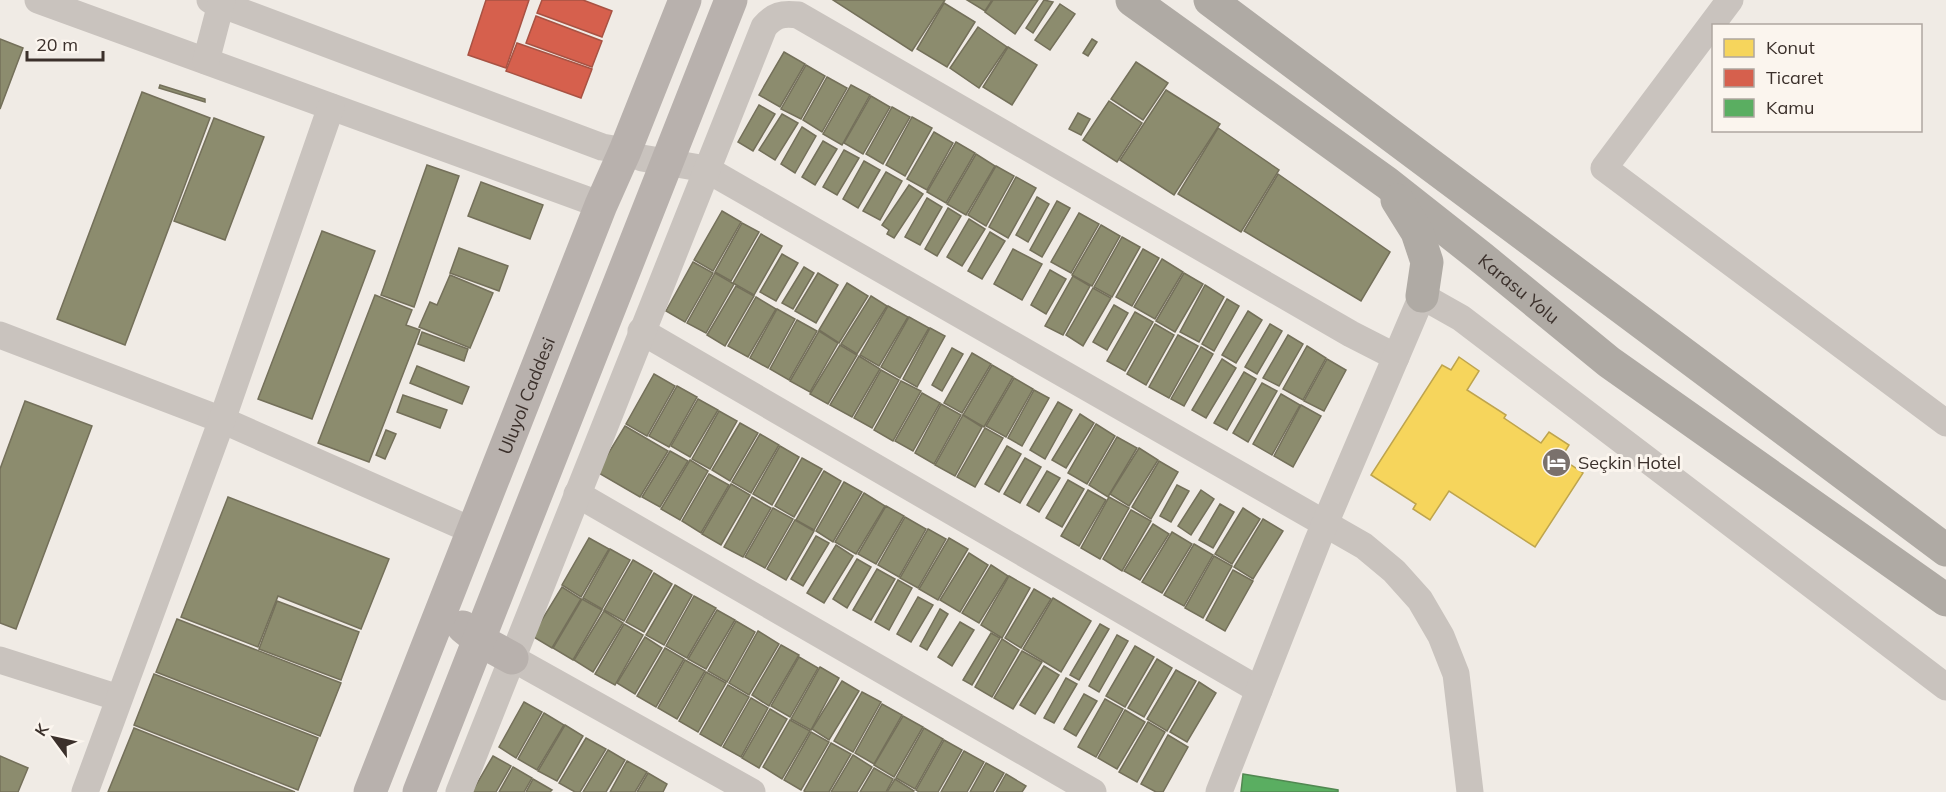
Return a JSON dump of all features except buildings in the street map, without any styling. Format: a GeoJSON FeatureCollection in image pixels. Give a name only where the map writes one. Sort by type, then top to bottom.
{"type":"FeatureCollection","features":[{"type":"Feature","properties":{"kind":"highway","name":"Karasu Yolu"},"geometry":{"type":"LineString","coordinates":[[1132,0],[1387,183],[1609,362],[1910,573]]}},
{"type":"Feature","properties":{"kind":"highway"},"geometry":{"type":"LineString","coordinates":[[1210,0],[1946,550]]}},
{"type":"Feature","properties":{"kind":"highway"},"geometry":{"type":"LineString","coordinates":[[1387,183],[1417,232],[1427,262],[1422,296]]}},
{"type":"Feature","properties":{"kind":"highway"},"geometry":{"type":"LineString","coordinates":[[1910,573],[1946,600]]}},
{"type":"Feature","properties":{"kind":"highway"},"geometry":{"type":"LineString","coordinates":[[1910,573],[1946,609]]}},
{"type":"Feature","properties":{"kind":"main road","name":"Uluyol Caddesi"},"geometry":{"type":"LineString","coordinates":[[419,792],[588,362],[685,0]]}},
{"type":"Feature","properties":{"kind":"main road","name":"Uluyol Caddesi"},"geometry":{"type":"LineString","coordinates":[[370,792],[601,205],[644,157],[731,0]]}},
{"type":"Feature","properties":{"kind":"main road"},"geometry":{"type":"LineString","coordinates":[[473,531],[480,537],[459,609],[459,623],[479,640],[512,658]]}},
{"type":"Feature","properties":{"kind":"lane"},"geometry":{"type":"LineString","coordinates":[[38,0],[601,205]]}},
{"type":"Feature","properties":{"kind":"lane"},"geometry":{"type":"LineString","coordinates":[[1713,24],[1731,0]]}},
{"type":"Feature","properties":{"kind":"lane"},"geometry":{"type":"LineString","coordinates":[[206,61],[217,1],[602,147],[706,169],[1325,522],[1364,546],[1394,571],[1420,600],[1441,636],[1456,674],[1470,792]]}},
{"type":"Feature","properties":{"kind":"lane"},"geometry":{"type":"LineString","coordinates":[[459,792],[706,169],[764,27],[771,18],[785,14],[798,15],[1341,328],[1396,357]]}},
{"type":"Feature","properties":{"kind":"lane"},"geometry":{"type":"LineString","coordinates":[[1712,25],[1604,168],[1946,423]]}},
{"type":"Feature","properties":{"kind":"lane"},"geometry":{"type":"LineString","coordinates":[[84,792],[222,420],[332,107]]}},
{"type":"Feature","properties":{"kind":"lane"},"geometry":{"type":"LineString","coordinates":[[1219,792],[1325,522],[1422,296],[1461,318],[1946,687]]}},
{"type":"Feature","properties":{"kind":"lane"},"geometry":{"type":"LineString","coordinates":[[641,331],[1259,690]]}},
{"type":"Feature","properties":{"kind":"lane"},"geometry":{"type":"LineString","coordinates":[[0,334],[222,420],[473,531]]}},
{"type":"Feature","properties":{"kind":"lane"},"geometry":{"type":"LineString","coordinates":[[577,494],[1093,792]]}},
{"type":"Feature","properties":{"kind":"lane"},"geometry":{"type":"LineString","coordinates":[[512,658],[752,792]]}},
{"type":"Feature","properties":{"kind":"lane"},"geometry":{"type":"LineString","coordinates":[[0,660],[119,698]]}},
{"type":"Feature","properties":{"kind":"place","name":"Seçkin Hotel"},"geometry":{"type":"Point","coordinates":[1557,462]}}]}
